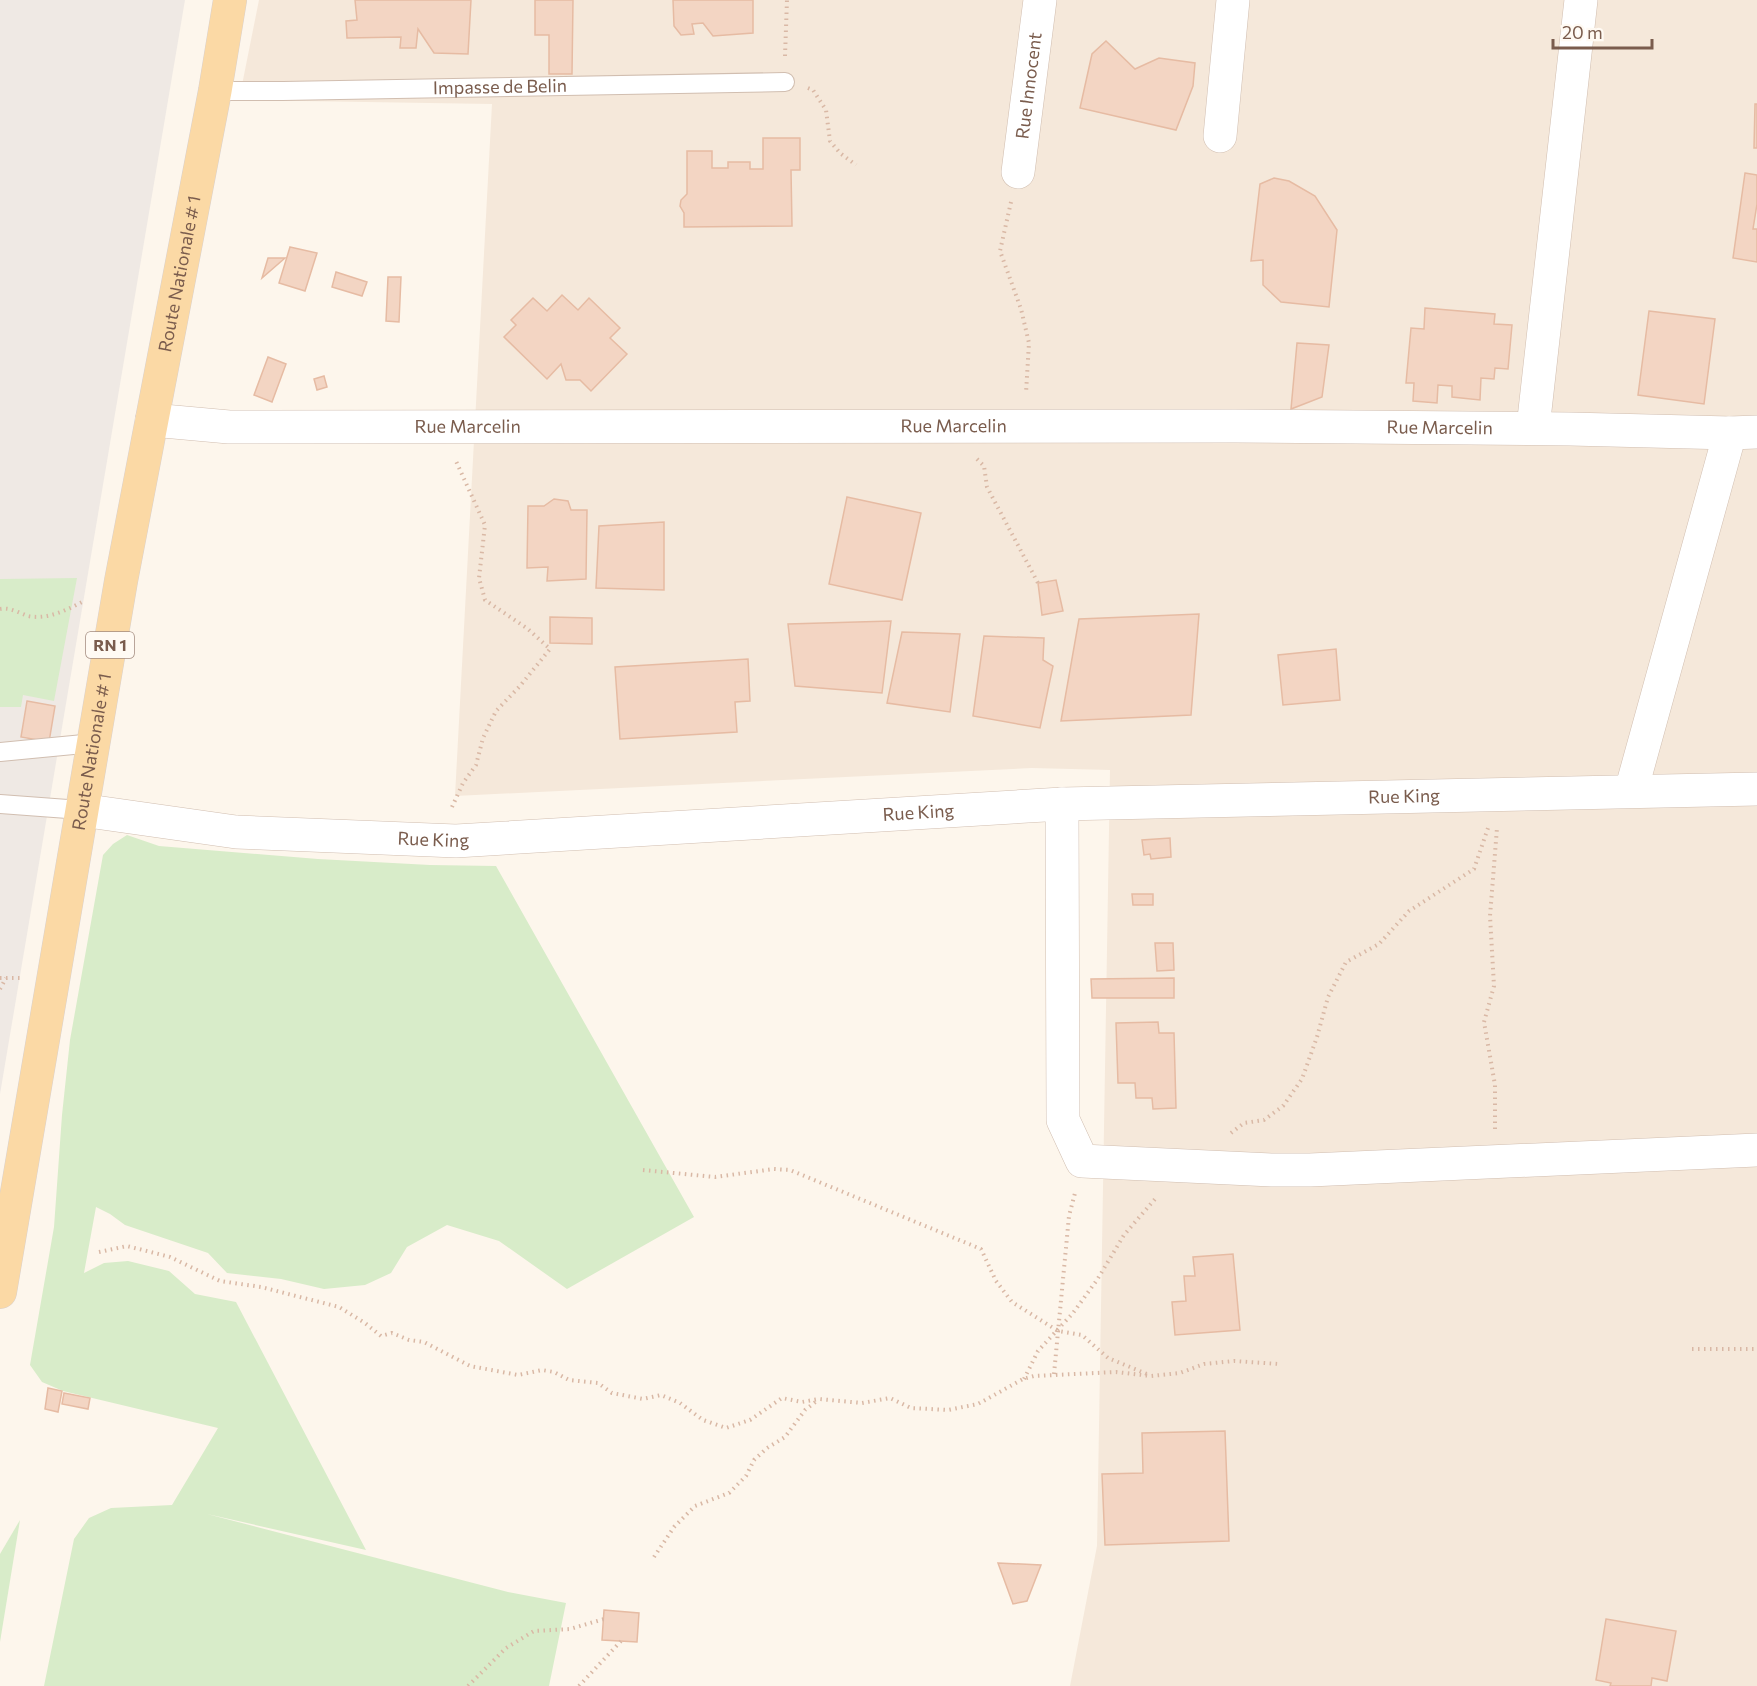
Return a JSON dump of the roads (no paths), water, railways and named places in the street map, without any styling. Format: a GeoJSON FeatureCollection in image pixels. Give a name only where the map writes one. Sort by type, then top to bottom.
{"type":"FeatureCollection","features":[{"type":"Feature","properties":{"kind":"main road","name":"Route Nationale # 1"},"geometry":{"type":"LineString","coordinates":[[0,1292],[121,581],[215,91],[230,0]]}},
{"type":"Feature","properties":{"kind":"street","name":"Rue Innocent"},"geometry":{"type":"LineString","coordinates":[[1018,172],[1040,0]]}},
{"type":"Feature","properties":{"kind":"street"},"geometry":{"type":"LineString","coordinates":[[1220,136],[1233,0]]}},
{"type":"Feature","properties":{"kind":"street"},"geometry":{"type":"LineString","coordinates":[[1533,428],[1581,0]]}},
{"type":"Feature","properties":{"kind":"street","name":"Rue Marcelin"},"geometry":{"type":"LineString","coordinates":[[152,420],[229,427],[1030,426],[1533,428],[1743,433]]}},
{"type":"Feature","properties":{"kind":"street"},"geometry":{"type":"LineString","coordinates":[[1631,791],[1743,433]]}},
{"type":"Feature","properties":{"kind":"street","name":"Rue King"},"geometry":{"type":"LineString","coordinates":[[81,810],[236,832],[456,841],[1062,804],[1757,789]]}},
{"type":"Feature","properties":{"kind":"street"},"geometry":{"type":"LineString","coordinates":[[1062,804],[1063,1120],[1082,1161],[1310,1170],[1757,1150]]}},
{"type":"Feature","properties":{"kind":"lane","name":"Impasse de Belin"},"geometry":{"type":"LineString","coordinates":[[215,91],[785,82]]}},
{"type":"Feature","properties":{"kind":"lane"},"geometry":{"type":"LineString","coordinates":[[0,752],[94,743]]}},
{"type":"Feature","properties":{"kind":"lane"},"geometry":{"type":"LineString","coordinates":[[0,804],[81,810]]}}]}
